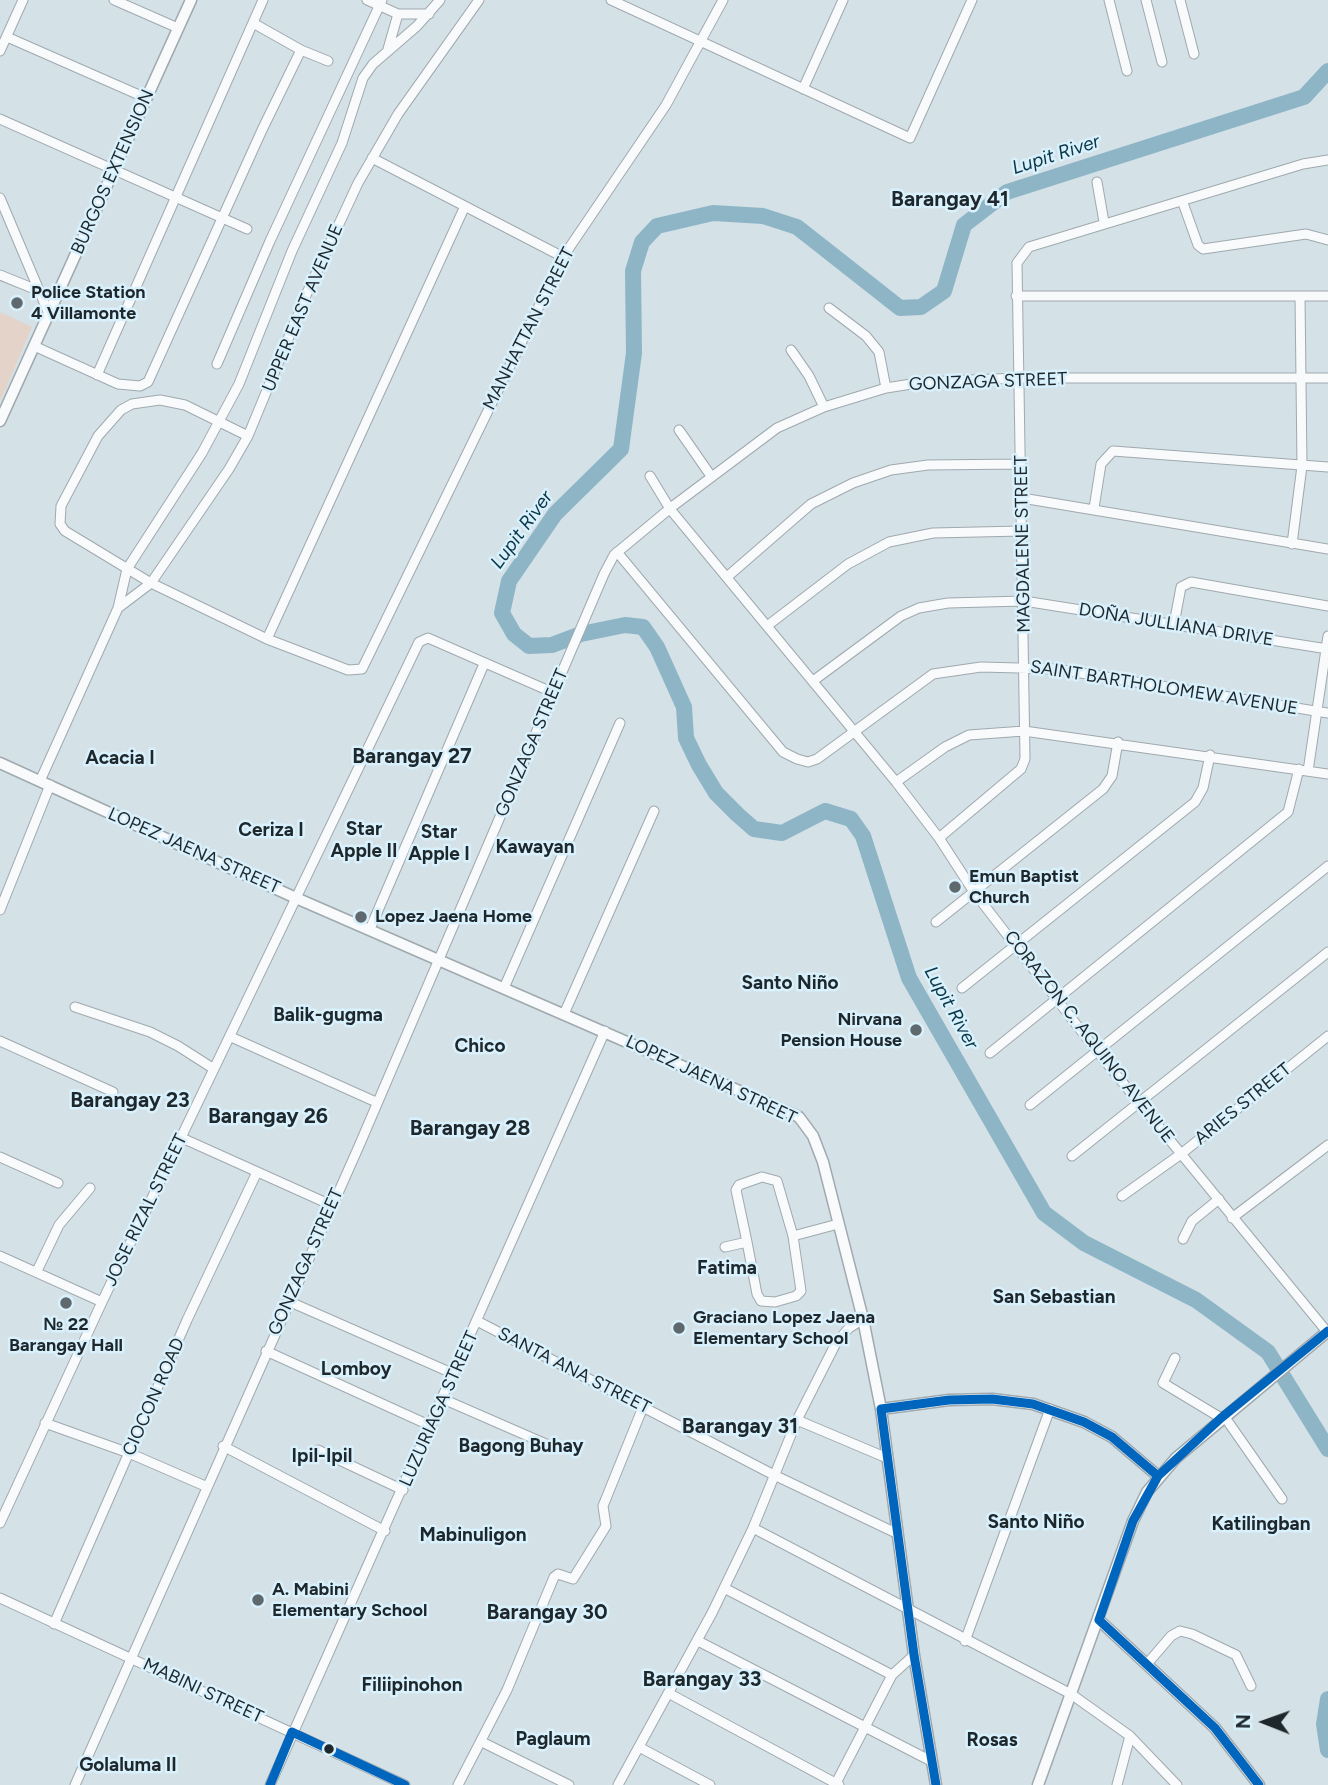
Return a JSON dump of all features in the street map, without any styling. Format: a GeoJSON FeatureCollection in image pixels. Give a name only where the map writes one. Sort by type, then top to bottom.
{"type":"FeatureCollection","features":[{"type":"Feature","properties":{"kind":"main road","name":"BURGOS EXTENSION"},"geometry":{"type":"LineString","coordinates":[[0,421],[191,0]]}},
{"type":"Feature","properties":{"kind":"main road","name":"LOPEZ JAENA STREET"},"geometry":{"type":"LineString","coordinates":[[0,763],[296,898],[799,1117],[818,1148],[863,1319],[881,1409],[896,1533],[936,1785]]}},
{"type":"Feature","properties":{"kind":"main road"},"geometry":{"type":"LineString","coordinates":[[1038,1785],[1100,1620],[1133,1521],[1158,1476],[1223,1417],[1328,1332]]}},
{"type":"Feature","properties":{"kind":"main road"},"geometry":{"type":"LineString","coordinates":[[881,1409],[949,1400],[992,1399],[1049,1409],[1084,1422],[1112,1437],[1158,1476]]}},
{"type":"Feature","properties":{"kind":"main road"},"geometry":{"type":"LineString","coordinates":[[1100,1620],[1215,1728],[1259,1785]]}},
{"type":"Feature","properties":{"kind":"street"},"geometry":{"type":"LineString","coordinates":[[0,51],[23,0]]}},
{"type":"Feature","properties":{"kind":"street"},"geometry":{"type":"LineString","coordinates":[[114,0],[178,27]]}},
{"type":"Feature","properties":{"kind":"street"},"geometry":{"type":"LineString","coordinates":[[97,375],[263,0]]}},
{"type":"Feature","properties":{"kind":"street"},"geometry":{"type":"LineString","coordinates":[[368,0],[380,3],[398,14],[429,14]]}},
{"type":"Feature","properties":{"kind":"street","name":"UPPER EAST AVENUE"},"geometry":{"type":"LineString","coordinates":[[0,910],[3,895],[45,783],[118,608],[127,569],[220,421],[255,347],[292,251],[332,167],[363,78],[388,49],[429,14],[440,0]]}},
{"type":"Feature","properties":{"kind":"street","name":"UPPER EAST AVENUE"},"geometry":{"type":"LineString","coordinates":[[118,608],[151,583],[248,436],[307,293],[372,158],[398,114],[479,0]]}},
{"type":"Feature","properties":{"kind":"street"},"geometry":{"type":"LineString","coordinates":[[611,0],[910,138],[972,0]]}},
{"type":"Feature","properties":{"kind":"street","name":"MANHATTAN STREET"},"geometry":{"type":"LineString","coordinates":[[267,639],[358,671],[365,665],[563,257],[666,105],[723,0]]}},
{"type":"Feature","properties":{"kind":"street"},"geometry":{"type":"LineString","coordinates":[[803,89],[843,0]]}},
{"type":"Feature","properties":{"kind":"street"},"geometry":{"type":"LineString","coordinates":[[1109,0],[1127,71]]}},
{"type":"Feature","properties":{"kind":"street"},"geometry":{"type":"LineString","coordinates":[[1146,0],[1162,62]]}},
{"type":"Feature","properties":{"kind":"street"},"geometry":{"type":"LineString","coordinates":[[1180,0],[1194,54]]}},
{"type":"Feature","properties":{"kind":"street"},"geometry":{"type":"LineString","coordinates":[[217,364],[270,240],[380,3]]}},
{"type":"Feature","properties":{"kind":"street"},"geometry":{"type":"LineString","coordinates":[[388,49],[398,14]]}},
{"type":"Feature","properties":{"kind":"street"},"geometry":{"type":"LineString","coordinates":[[253,23],[301,50],[328,61]]}},
{"type":"Feature","properties":{"kind":"street"},"geometry":{"type":"LineString","coordinates":[[6,37],[146,98]]}},
{"type":"Feature","properties":{"kind":"street"},"geometry":{"type":"LineString","coordinates":[[34,346],[128,386],[148,382],[301,50]]}},
{"type":"Feature","properties":{"kind":"street"},"geometry":{"type":"LineString","coordinates":[[0,119],[247,229]]}},
{"type":"Feature","properties":{"kind":"street"},"geometry":{"type":"LineString","coordinates":[[372,158],[563,257]]}},
{"type":"Feature","properties":{"kind":"street","name":"MAGDALENE STREET"},"geometry":{"type":"LineString","coordinates":[[939,838],[1021,769],[1026,750],[1017,263],[1029,247],[1104,222],[1183,202],[1303,164],[1328,160]]}},
{"type":"Feature","properties":{"kind":"street"},"geometry":{"type":"LineString","coordinates":[[1097,182],[1104,222]]}},
{"type":"Feature","properties":{"kind":"street"},"geometry":{"type":"LineString","coordinates":[[0,198],[49,314]]}},
{"type":"Feature","properties":{"kind":"street"},"geometry":{"type":"LineString","coordinates":[[1183,202],[1198,245],[1203,249],[1306,234],[1328,240]]}},
{"type":"Feature","properties":{"kind":"street"},"geometry":{"type":"LineString","coordinates":[[248,436],[185,405],[146,401],[121,410],[98,436],[61,506],[60,524],[65,531],[151,583],[267,639],[464,206]]}},
{"type":"Feature","properties":{"kind":"street"},"geometry":{"type":"LineString","coordinates":[[0,275],[37,290]]}},
{"type":"Feature","properties":{"kind":"street"},"geometry":{"type":"LineString","coordinates":[[1016,296],[1328,296]]}},
{"type":"Feature","properties":{"kind":"street"},"geometry":{"type":"LineString","coordinates":[[1292,544],[1302,466],[1300,296]]}},
{"type":"Feature","properties":{"kind":"street"},"geometry":{"type":"LineString","coordinates":[[829,308],[866,336],[879,352],[886,388]]}},
{"type":"Feature","properties":{"kind":"street"},"geometry":{"type":"LineString","coordinates":[[791,350],[809,376],[824,407]]}},
{"type":"Feature","properties":{"kind":"street","name":"GONZAGA STREET"},"geometry":{"type":"LineString","coordinates":[[75,1785],[439,961],[604,574],[617,552],[711,476],[777,428],[824,407],[886,388],[924,382],[1018,378],[1328,379]]}},
{"type":"Feature","properties":{"kind":"street"},"geometry":{"type":"LineString","coordinates":[[679,430],[711,476]]}},
{"type":"Feature","properties":{"kind":"street"},"geometry":{"type":"LineString","coordinates":[[1094,508],[1101,464],[1113,451],[1328,467]]}},
{"type":"Feature","properties":{"kind":"street"},"geometry":{"type":"LineString","coordinates":[[727,577],[811,505],[853,483],[891,470],[928,465],[1021,464]]}},
{"type":"Feature","properties":{"kind":"street","name":"CORAZON C. AQUINO AVENUE"},"geometry":{"type":"LineString","coordinates":[[650,476],[670,509],[939,838],[974,892],[1096,1050],[1328,1332]]}},
{"type":"Feature","properties":{"kind":"street"},"geometry":{"type":"LineString","coordinates":[[1021,498],[1328,549]]}},
{"type":"Feature","properties":{"kind":"street"},"geometry":{"type":"LineString","coordinates":[[767,626],[848,564],[889,542],[933,533],[1022,531]]}},
{"type":"Feature","properties":{"kind":"street","name":"SAINT BARTHOLOMEW AVENUE"},"geometry":{"type":"LineString","coordinates":[[617,552],[783,752],[808,762],[827,752],[933,674],[981,667],[1056,669],[1328,713]]}},
{"type":"Feature","properties":{"kind":"street"},"geometry":{"type":"LineString","coordinates":[[1174,624],[1181,587],[1191,582],[1328,606]]}},
{"type":"Feature","properties":{"kind":"street","name":"DOÑA JULLIANA DRIVE"},"geometry":{"type":"LineString","coordinates":[[813,681],[875,634],[919,608],[948,603],[1024,601],[1327,649]]}},
{"type":"Feature","properties":{"kind":"street"},"geometry":{"type":"LineString","coordinates":[[990,1053],[1288,811],[1303,770],[1317,711],[1328,636]]}},
{"type":"Feature","properties":{"kind":"street","name":"JOSE RIZAL STREET"},"geometry":{"type":"LineString","coordinates":[[0,1523],[102,1302],[421,638],[428,638],[484,664]]}},
{"type":"Feature","properties":{"kind":"street"},"geometry":{"type":"LineString","coordinates":[[370,929],[484,664],[554,693]]}},
{"type":"Feature","properties":{"kind":"street"},"geometry":{"type":"LineString","coordinates":[[504,988],[620,723]]}},
{"type":"Feature","properties":{"kind":"street"},"geometry":{"type":"LineString","coordinates":[[895,782],[945,747],[969,736],[1024,730],[1328,774]]}},
{"type":"Feature","properties":{"kind":"street"},"geometry":{"type":"LineString","coordinates":[[936,922],[1103,789],[1112,776],[1118,742]]}},
{"type":"Feature","properties":{"kind":"street"},"geometry":{"type":"LineString","coordinates":[[962,988],[1195,802],[1203,788],[1210,755]]}},
{"type":"Feature","properties":{"kind":"street"},"geometry":{"type":"LineString","coordinates":[[564,1014],[654,811]]}},
{"type":"Feature","properties":{"kind":"street"},"geometry":{"type":"LineString","coordinates":[[1030,1105],[1328,866]]}},
{"type":"Feature","properties":{"kind":"street"},"geometry":{"type":"LineString","coordinates":[[1072,1156],[1328,952]]}},
{"type":"Feature","properties":{"kind":"street"},"geometry":{"type":"LineString","coordinates":[[75,1007],[150,1032],[214,1069]]}},
{"type":"Feature","properties":{"kind":"street","name":"LUZURIAGA STREET"},"geometry":{"type":"LineString","coordinates":[[270,1785],[605,1031]]}},
{"type":"Feature","properties":{"kind":"street","name":"ARIES STREET"},"geometry":{"type":"LineString","coordinates":[[1122,1196],[1181,1154],[1328,1036]]}},
{"type":"Feature","properties":{"kind":"street"},"geometry":{"type":"LineString","coordinates":[[231,1037],[376,1102]]}},
{"type":"Feature","properties":{"kind":"street"},"geometry":{"type":"LineString","coordinates":[[0,1041],[113,1092]]}},
{"type":"Feature","properties":{"kind":"street"},"geometry":{"type":"LineString","coordinates":[[182,1138],[331,1205]]}},
{"type":"Feature","properties":{"kind":"street"},"geometry":{"type":"LineString","coordinates":[[1232,1218],[1328,1145]]}},
{"type":"Feature","properties":{"kind":"street"},"geometry":{"type":"LineString","coordinates":[[0,1157],[58,1184]]}},
{"type":"Feature","properties":{"kind":"street","name":"CIOCON ROAD"},"geometry":{"type":"LineString","coordinates":[[54,1623],[257,1172]]}},
{"type":"Feature","properties":{"kind":"street"},"geometry":{"type":"LineString","coordinates":[[762,1177],[776,1181],[793,1236],[801,1291],[790,1298],[767,1303],[757,1294],[736,1190],[739,1185],[762,1177]]}},
{"type":"Feature","properties":{"kind":"street"},"geometry":{"type":"LineString","coordinates":[[37,1271],[59,1225],[90,1188]]}},
{"type":"Feature","properties":{"kind":"street"},"geometry":{"type":"LineString","coordinates":[[1182,1240],[1192,1221],[1219,1199]]}},
{"type":"Feature","properties":{"kind":"street"},"geometry":{"type":"LineString","coordinates":[[793,1236],[838,1224]]}},
{"type":"Feature","properties":{"kind":"street"},"geometry":{"type":"LineString","coordinates":[[725,1247],[747,1242]]}},
{"type":"Feature","properties":{"kind":"street"},"geometry":{"type":"LineString","coordinates":[[0,1255],[102,1302]]}},
{"type":"Feature","properties":{"kind":"street"},"geometry":{"type":"LineString","coordinates":[[288,1301],[454,1374]]}},
{"type":"Feature","properties":{"kind":"street"},"geometry":{"type":"LineString","coordinates":[[618,1785],[698,1641],[753,1528],[797,1420],[836,1343],[849,1328],[863,1319]]}},
{"type":"Feature","properties":{"kind":"street","name":"SANTA ANA STREET"},"geometry":{"type":"LineString","coordinates":[[477,1321],[774,1475],[896,1533]]}},
{"type":"Feature","properties":{"kind":"street"},"geometry":{"type":"LineString","coordinates":[[266,1352],[431,1426]]}},
{"type":"Feature","properties":{"kind":"street"},"geometry":{"type":"LineString","coordinates":[[1175,1358],[1163,1383],[1223,1417],[1282,1499]]}},
{"type":"Feature","properties":{"kind":"street"},"geometry":{"type":"LineString","coordinates":[[443,1399],[553,1447]]}},
{"type":"Feature","properties":{"kind":"street"},"geometry":{"type":"LineString","coordinates":[[458,1785],[482,1742],[554,1577],[558,1574],[573,1578],[606,1526],[603,1506],[643,1407]]}},
{"type":"Feature","properties":{"kind":"street"},"geometry":{"type":"LineString","coordinates":[[965,1641],[1049,1409]]}},
{"type":"Feature","properties":{"kind":"street"},"geometry":{"type":"LineString","coordinates":[[797,1420],[887,1458]]}},
{"type":"Feature","properties":{"kind":"street"},"geometry":{"type":"LineString","coordinates":[[45,1423],[129,1453],[205,1486]]}},
{"type":"Feature","properties":{"kind":"street"},"geometry":{"type":"LineString","coordinates":[[223,1446],[385,1531]]}},
{"type":"Feature","properties":{"kind":"street"},"geometry":{"type":"LineString","coordinates":[[318,1450],[403,1490]]}},
{"type":"Feature","properties":{"kind":"street"},"geometry":{"type":"LineString","coordinates":[[753,1528],[1072,1695],[1130,1736],[1177,1785]]}},
{"type":"Feature","properties":{"kind":"street"},"geometry":{"type":"LineString","coordinates":[[724,1588],[892,1675]]}},
{"type":"Feature","properties":{"kind":"street","name":"MABINI STREET"},"geometry":{"type":"LineString","coordinates":[[0,1598],[405,1785]]}},
{"type":"Feature","properties":{"kind":"street"},"geometry":{"type":"LineString","coordinates":[[1147,1664],[1171,1636],[1180,1631],[1192,1634],[1236,1656],[1251,1686]]}},
{"type":"Feature","properties":{"kind":"street"},"geometry":{"type":"LineString","coordinates":[[698,1641],[931,1761]]}},
{"type":"Feature","properties":{"kind":"street"},"geometry":{"type":"LineString","coordinates":[[670,1694],[837,1785],[892,1675],[914,1655]]}},
{"type":"Feature","properties":{"kind":"street"},"geometry":{"type":"LineString","coordinates":[[1117,1785],[1130,1736]]}},
{"type":"Feature","properties":{"kind":"street"},"geometry":{"type":"LineString","coordinates":[[482,1742],[569,1785]]}},
{"type":"Feature","properties":{"kind":"street"},"geometry":{"type":"LineString","coordinates":[[639,1747],[710,1785]]}},
{"type":"Feature","properties":{"kind":"shaded area"},"geometry":{"type":"Polygon","coordinates":[[[0,312],[32,327],[0,402],[0,312]]]}},
{"type":"Feature","properties":{"kind":"waterway","name":"Lupit River"},"geometry":{"type":"LineString","coordinates":[[1328,71],[1304,97],[1007,192],[964,225],[944,291],[921,307],[900,308],[797,227],[763,216],[713,213],[657,226],[642,242],[633,271],[634,353],[621,449],[555,514],[509,581],[502,613],[514,634],[529,646],[552,645],[581,634],[625,625],[643,627],[657,647],[684,707],[686,738],[699,765],[716,793],[738,815],[754,829],[782,833],[825,811],[851,819],[863,836],[909,978],[1044,1213],[1084,1243],[1196,1300],[1268,1352],[1328,1449]]}},
{"type":"Feature","properties":{"kind":"waterway","name":"Lupit River"},"geometry":{"type":"LineString","coordinates":[[1328,1699],[1324,1724],[1328,1750]]}},
{"type":"Feature","properties":{"kind":"transit line"},"geometry":{"type":"LineString","coordinates":[[1259,1785],[1215,1728],[1099,1620],[1133,1521],[1158,1476],[1221,1418],[1328,1331]]}},
{"type":"Feature","properties":{"kind":"transit line"},"geometry":{"type":"LineString","coordinates":[[936,1785],[914,1655],[881,1409],[949,1400],[992,1399],[1033,1404],[1084,1422],[1112,1437],[1158,1476]]}},
{"type":"Feature","properties":{"kind":"transit line"},"geometry":{"type":"LineString","coordinates":[[270,1785],[292,1732],[405,1785]]}},
{"type":"Feature","properties":{"kind":"place","name":"Police Station 4 Villamonte"},"geometry":{"type":"Point","coordinates":[17,303]}},
{"type":"Feature","properties":{"kind":"place","name":"Emun Baptist Church"},"geometry":{"type":"Point","coordinates":[955,887]}},
{"type":"Feature","properties":{"kind":"place","name":"Lopez Jaena Home"},"geometry":{"type":"Point","coordinates":[361,917]}},
{"type":"Feature","properties":{"kind":"place","name":"Nirvana Pension House"},"geometry":{"type":"Point","coordinates":[916,1030]}},
{"type":"Feature","properties":{"kind":"place","name":"№ 22 Barangay Hall"},"geometry":{"type":"Point","coordinates":[66,1303]}},
{"type":"Feature","properties":{"kind":"place","name":"Graciano Lopez Jaena Elementary School"},"geometry":{"type":"Point","coordinates":[679,1328]}},
{"type":"Feature","properties":{"kind":"place","name":"A. Mabini Elementary School"},"geometry":{"type":"Point","coordinates":[258,1600]}},
{"type":"Feature","properties":{"kind":"district","name":"Barangay 41"},"geometry":{"type":"Point","coordinates":[950,200]}},
{"type":"Feature","properties":{"kind":"district","name":"Barangay 27"},"geometry":{"type":"Point","coordinates":[412,757]}},
{"type":"Feature","properties":{"kind":"district","name":"Acacia I"},"geometry":{"type":"Point","coordinates":[120,758]}},
{"type":"Feature","properties":{"kind":"district","name":"Ceriza I"},"geometry":{"type":"Point","coordinates":[271,830]}},
{"type":"Feature","properties":{"kind":"district","name":"Star Apple II"},"geometry":{"type":"Point","coordinates":[364,840]}},
{"type":"Feature","properties":{"kind":"district","name":"Star Apple I"},"geometry":{"type":"Point","coordinates":[439,843]}},
{"type":"Feature","properties":{"kind":"district","name":"Kawayan"},"geometry":{"type":"Point","coordinates":[535,847]}},
{"type":"Feature","properties":{"kind":"district","name":"Santo Niño"},"geometry":{"type":"Point","coordinates":[790,983]}},
{"type":"Feature","properties":{"kind":"district","name":"Balik-gugma"},"geometry":{"type":"Point","coordinates":[328,1015]}},
{"type":"Feature","properties":{"kind":"district","name":"Chico"},"geometry":{"type":"Point","coordinates":[480,1046]}},
{"type":"Feature","properties":{"kind":"district","name":"Barangay 23"},"geometry":{"type":"Point","coordinates":[130,1101]}},
{"type":"Feature","properties":{"kind":"district","name":"Barangay 26"},"geometry":{"type":"Point","coordinates":[268,1117]}},
{"type":"Feature","properties":{"kind":"district","name":"Barangay 28"},"geometry":{"type":"Point","coordinates":[470,1129]}},
{"type":"Feature","properties":{"kind":"district","name":"Fatima"},"geometry":{"type":"Point","coordinates":[727,1268]}},
{"type":"Feature","properties":{"kind":"district","name":"San Sebastian"},"geometry":{"type":"Point","coordinates":[1054,1297]}},
{"type":"Feature","properties":{"kind":"district","name":"Lomboy"},"geometry":{"type":"Point","coordinates":[356,1369]}},
{"type":"Feature","properties":{"kind":"district","name":"Barangay 31"},"geometry":{"type":"Point","coordinates":[740,1427]}},
{"type":"Feature","properties":{"kind":"district","name":"Bagong Buhay"},"geometry":{"type":"Point","coordinates":[521,1446]}},
{"type":"Feature","properties":{"kind":"district","name":"Ipil-Ipil"},"geometry":{"type":"Point","coordinates":[322,1456]}},
{"type":"Feature","properties":{"kind":"district","name":"Santo Niño"},"geometry":{"type":"Point","coordinates":[1036,1522]}},
{"type":"Feature","properties":{"kind":"district","name":"Katilingban"},"geometry":{"type":"Point","coordinates":[1261,1524]}},
{"type":"Feature","properties":{"kind":"district","name":"Mabinuligon"},"geometry":{"type":"Point","coordinates":[473,1535]}},
{"type":"Feature","properties":{"kind":"district","name":"Barangay 30"},"geometry":{"type":"Point","coordinates":[547,1613]}},
{"type":"Feature","properties":{"kind":"district","name":"Barangay 33"},"geometry":{"type":"Point","coordinates":[702,1680]}},
{"type":"Feature","properties":{"kind":"district","name":"Filiipinohon"},"geometry":{"type":"Point","coordinates":[412,1685]}},
{"type":"Feature","properties":{"kind":"district","name":"Paglaum"},"geometry":{"type":"Point","coordinates":[553,1739]}},
{"type":"Feature","properties":{"kind":"district","name":"Rosas"},"geometry":{"type":"Point","coordinates":[992,1740]}},
{"type":"Feature","properties":{"kind":"district","name":"Golaluma II"},"geometry":{"type":"Point","coordinates":[128,1765]}}]}
